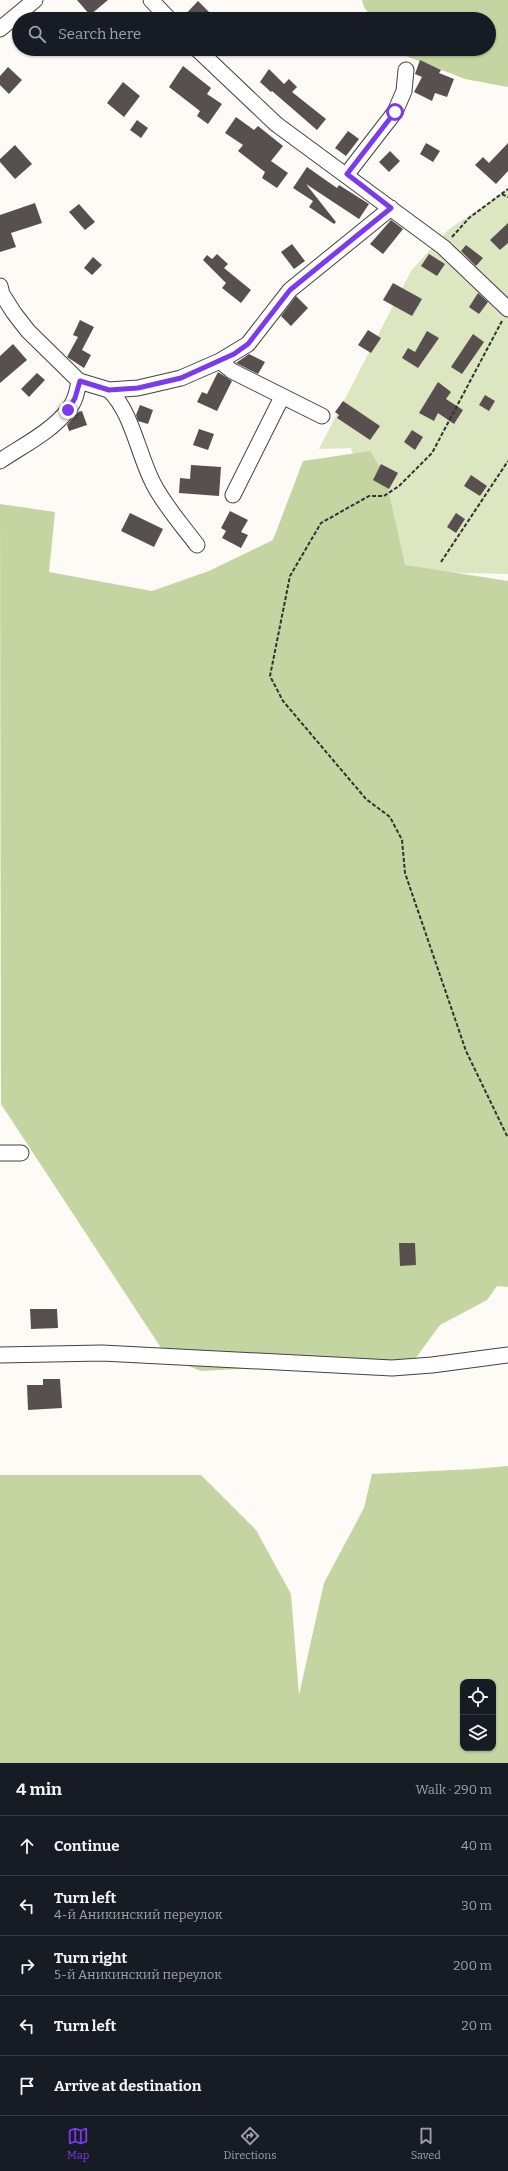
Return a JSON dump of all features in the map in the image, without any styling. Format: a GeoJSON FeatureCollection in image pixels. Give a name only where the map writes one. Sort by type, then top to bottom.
{"type":"FeatureCollection","features":[{"type":"Feature","properties":{"kind":"street"},"geometry":{"type":"LineString","coordinates":[[21,12],[35,0]]}},
{"type":"Feature","properties":{"kind":"street"},"geometry":{"type":"LineString","coordinates":[[151,0],[162,12]]}},
{"type":"Feature","properties":{"kind":"street"},"geometry":{"type":"LineString","coordinates":[[0,29],[12,19]]}},
{"type":"Feature","properties":{"kind":"street"},"geometry":{"type":"LineString","coordinates":[[204,56],[276,124],[347,174],[443,246],[508,309]]}},
{"type":"Feature","properties":{"kind":"street"},"geometry":{"type":"LineString","coordinates":[[347,174],[395,112],[404,91],[406,70]]}},
{"type":"Feature","properties":{"kind":"street"},"geometry":{"type":"LineString","coordinates":[[0,286],[2,294],[28,331],[80,381],[109,390],[138,388],[181,378],[220,361],[248,344],[290,290],[391,208]]}},
{"type":"Feature","properties":{"kind":"street"},"geometry":{"type":"LineString","coordinates":[[220,361],[232,371],[322,416]]}},
{"type":"Feature","properties":{"kind":"street"},"geometry":{"type":"LineString","coordinates":[[0,461],[56,423],[68,410],[75,398],[80,381]]}},
{"type":"Feature","properties":{"kind":"street"},"geometry":{"type":"LineString","coordinates":[[109,390],[124,407],[143,462],[154,485],[197,546]]}},
{"type":"Feature","properties":{"kind":"street"},"geometry":{"type":"LineString","coordinates":[[233,495],[282,397]]}},
{"type":"Feature","properties":{"kind":"street"},"geometry":{"type":"LineString","coordinates":[[0,1153],[21,1153]]}},
{"type":"Feature","properties":{"kind":"street"},"geometry":{"type":"LineString","coordinates":[[0,1354],[102,1353],[392,1368],[432,1365],[508,1355]]}},
{"type":"Feature","properties":{"kind":"path"},"geometry":{"type":"LineString","coordinates":[[443,246],[469,218],[508,189]]}},
{"type":"Feature","properties":{"kind":"path"},"geometry":{"type":"LineString","coordinates":[[501,194],[508,197]]}},
{"type":"Feature","properties":{"kind":"path"},"geometry":{"type":"LineString","coordinates":[[508,309],[432,452],[399,486],[384,496],[369,496],[321,523],[290,576],[270,676],[283,701],[366,799],[390,817],[402,840],[405,873],[466,1051],[508,1138]]}},
{"type":"Feature","properties":{"kind":"path"},"geometry":{"type":"LineString","coordinates":[[441,562],[508,461]]}},
{"type":"Feature","properties":{"kind":"green space"},"geometry":{"type":"Polygon","coordinates":[[[362,0],[508,0],[508,87],[465,79],[406,56],[496,56],[496,12],[368,12],[364,7],[362,0]]]}},
{"type":"Feature","properties":{"kind":"green space"},"geometry":{"type":"Polygon","coordinates":[[[508,189],[508,574],[392,571],[351,448],[319,449],[411,271],[448,230],[508,189]]]}},
{"type":"Feature","properties":{"kind":"green space"},"geometry":{"type":"Polygon","coordinates":[[[370,451],[385,475],[405,565],[508,581],[508,1287],[497,1286],[487,1300],[440,1325],[409,1367],[346,1363],[201,1371],[167,1357],[1,1104],[0,504],[55,512],[49,572],[152,591],[209,571],[273,540],[303,461],[370,451]]]}},
{"type":"Feature","properties":{"kind":"green space"},"geometry":{"type":"Polygon","coordinates":[[[508,1466],[508,1763],[0,1763],[0,1475],[201,1475],[256,1530],[291,1594],[299,1695],[324,1583],[364,1508],[372,1474],[508,1466]]]}},
{"type":"Feature","properties":{"kind":"building"},"geometry":{"type":"Polygon","coordinates":[[[77,0],[108,0],[94,12],[87,12],[77,0]]]}},
{"type":"Feature","properties":{"kind":"building"},"geometry":{"type":"Polygon","coordinates":[[[198,1],[209,12],[188,12],[198,1]]]}},
{"type":"Feature","properties":{"kind":"building"},"geometry":{"type":"Polygon","coordinates":[[[420,60],[441,70],[439,73],[454,79],[447,97],[435,93],[432,101],[414,92],[422,77],[415,74],[420,60]]]}},
{"type":"Feature","properties":{"kind":"building"},"geometry":{"type":"Polygon","coordinates":[[[183,66],[211,88],[207,94],[222,104],[208,124],[197,116],[200,111],[169,87],[183,66]]]}},
{"type":"Feature","properties":{"kind":"building"},"geometry":{"type":"Polygon","coordinates":[[[8,67],[22,80],[9,94],[0,85],[0,76],[8,67]]]}},
{"type":"Feature","properties":{"kind":"building"},"geometry":{"type":"Polygon","coordinates":[[[269,69],[284,84],[289,79],[297,87],[292,92],[326,119],[317,130],[260,82],[269,69]]]}},
{"type":"Feature","properties":{"kind":"building"},"geometry":{"type":"Polygon","coordinates":[[[123,82],[140,96],[124,117],[107,103],[123,82]]]}},
{"type":"Feature","properties":{"kind":"building"},"geometry":{"type":"Polygon","coordinates":[[[236,117],[254,130],[258,126],[283,146],[271,161],[288,173],[277,188],[262,178],[265,172],[238,151],[243,145],[225,133],[236,117]]]}},
{"type":"Feature","properties":{"kind":"building"},"geometry":{"type":"Polygon","coordinates":[[[137,120],[148,128],[141,138],[130,130],[137,120]]]}},
{"type":"Feature","properties":{"kind":"building"},"geometry":{"type":"Polygon","coordinates":[[[348,131],[359,139],[346,156],[335,148],[348,131]]]}},
{"type":"Feature","properties":{"kind":"building"},"geometry":{"type":"Polygon","coordinates":[[[426,143],[440,151],[433,162],[420,154],[426,143]]]}},
{"type":"Feature","properties":{"kind":"building"},"geometry":{"type":"Polygon","coordinates":[[[508,143],[508,171],[496,184],[475,165],[483,157],[489,163],[508,143]]]}},
{"type":"Feature","properties":{"kind":"building"},"geometry":{"type":"Polygon","coordinates":[[[15,145],[32,164],[15,179],[0,162],[0,159],[15,145]]]}},
{"type":"Feature","properties":{"kind":"building"},"geometry":{"type":"Polygon","coordinates":[[[390,151],[400,161],[389,172],[379,162],[390,151]]]}},
{"type":"Feature","properties":{"kind":"building"},"geometry":{"type":"Polygon","coordinates":[[[307,167],[337,188],[339,185],[369,204],[359,219],[306,184],[336,222],[334,224],[309,207],[313,201],[293,188],[307,167]]]}},
{"type":"Feature","properties":{"kind":"building"},"geometry":{"type":"Polygon","coordinates":[[[35,203],[42,223],[11,233],[16,247],[0,252],[0,215],[35,203]]]}},
{"type":"Feature","properties":{"kind":"building"},"geometry":{"type":"Polygon","coordinates":[[[79,204],[95,222],[85,230],[69,212],[79,204]]]}},
{"type":"Feature","properties":{"kind":"building"},"geometry":{"type":"Polygon","coordinates":[[[391,220],[403,229],[383,254],[370,244],[391,220]]]}},
{"type":"Feature","properties":{"kind":"building"},"geometry":{"type":"Polygon","coordinates":[[[508,223],[508,243],[500,250],[490,240],[508,223]]]}},
{"type":"Feature","properties":{"kind":"building"},"geometry":{"type":"Polygon","coordinates":[[[292,244],[305,261],[294,269],[281,252],[292,244]]]}},
{"type":"Feature","properties":{"kind":"building"},"geometry":{"type":"Polygon","coordinates":[[[466,245],[483,258],[476,266],[461,251],[466,245]]]}},
{"type":"Feature","properties":{"kind":"building"},"geometry":{"type":"Polygon","coordinates":[[[217,254],[228,264],[224,268],[251,290],[241,303],[222,288],[226,283],[203,260],[207,255],[212,259],[217,254]]]}},
{"type":"Feature","properties":{"kind":"building"},"geometry":{"type":"Polygon","coordinates":[[[429,254],[445,264],[437,276],[421,266],[429,254]]]}},
{"type":"Feature","properties":{"kind":"building"},"geometry":{"type":"Polygon","coordinates":[[[93,257],[102,265],[92,275],[84,268],[93,257]]]}},
{"type":"Feature","properties":{"kind":"building"},"geometry":{"type":"Polygon","coordinates":[[[393,283],[422,299],[412,316],[383,300],[393,283]]]}},
{"type":"Feature","properties":{"kind":"building"},"geometry":{"type":"Polygon","coordinates":[[[478,293],[488,302],[479,314],[469,307],[478,293]]]}},
{"type":"Feature","properties":{"kind":"building"},"geometry":{"type":"Polygon","coordinates":[[[296,296],[308,308],[291,326],[281,316],[296,296]]]}},
{"type":"Feature","properties":{"kind":"building"},"geometry":{"type":"Polygon","coordinates":[[[80,320],[94,327],[82,350],[91,355],[84,368],[67,357],[78,337],[73,335],[80,320]]]}},
{"type":"Feature","properties":{"kind":"building"},"geometry":{"type":"Polygon","coordinates":[[[368,330],[381,338],[371,353],[358,345],[368,330]]]}},
{"type":"Feature","properties":{"kind":"building"},"geometry":{"type":"Polygon","coordinates":[[[427,331],[439,338],[418,368],[402,358],[408,348],[415,352],[427,331]]]}},
{"type":"Feature","properties":{"kind":"building"},"geometry":{"type":"Polygon","coordinates":[[[473,334],[484,342],[462,374],[451,367],[473,334]]]}},
{"type":"Feature","properties":{"kind":"building"},"geometry":{"type":"Polygon","coordinates":[[[13,344],[27,360],[0,383],[0,356],[13,344]]]}},
{"type":"Feature","properties":{"kind":"building"},"geometry":{"type":"Polygon","coordinates":[[[249,354],[265,362],[258,374],[236,363],[249,354]]]}},
{"type":"Feature","properties":{"kind":"building"},"geometry":{"type":"Polygon","coordinates":[[[218,372],[232,381],[217,411],[197,402],[202,392],[207,394],[218,372]]]}},
{"type":"Feature","properties":{"kind":"building"},"geometry":{"type":"Polygon","coordinates":[[[37,373],[45,380],[29,397],[21,389],[37,373]]]}},
{"type":"Feature","properties":{"kind":"building"},"geometry":{"type":"Polygon","coordinates":[[[438,382],[451,392],[446,399],[463,410],[454,424],[438,413],[434,421],[419,413],[438,382]]]}},
{"type":"Feature","properties":{"kind":"building"},"geometry":{"type":"Polygon","coordinates":[[[485,395],[495,401],[489,411],[479,405],[485,395]]]}},
{"type":"Feature","properties":{"kind":"building"},"geometry":{"type":"Polygon","coordinates":[[[343,401],[380,426],[370,440],[337,418],[339,415],[335,412],[343,401]]]}},
{"type":"Feature","properties":{"kind":"building"},"geometry":{"type":"Polygon","coordinates":[[[140,405],[153,410],[148,424],[138,421],[136,415],[140,405]]]}},
{"type":"Feature","properties":{"kind":"building"},"geometry":{"type":"Polygon","coordinates":[[[82,411],[87,425],[69,431],[67,425],[78,412],[82,411]]]}},
{"type":"Feature","properties":{"kind":"building"},"geometry":{"type":"Polygon","coordinates":[[[199,429],[214,434],[208,450],[193,445],[199,429]]]}},
{"type":"Feature","properties":{"kind":"building"},"geometry":{"type":"Polygon","coordinates":[[[412,430],[423,437],[415,450],[404,442],[412,430]]]}},
{"type":"Feature","properties":{"kind":"building"},"geometry":{"type":"Polygon","coordinates":[[[381,464],[398,473],[389,489],[373,480],[381,464]]]}},
{"type":"Feature","properties":{"kind":"building"},"geometry":{"type":"Polygon","coordinates":[[[191,465],[221,467],[219,496],[179,493],[180,478],[190,479],[191,465]]]}},
{"type":"Feature","properties":{"kind":"building"},"geometry":{"type":"Polygon","coordinates":[[[471,475],[487,486],[480,496],[464,486],[471,475]]]}},
{"type":"Feature","properties":{"kind":"building"},"geometry":{"type":"Polygon","coordinates":[[[230,511],[248,520],[241,532],[248,535],[241,548],[222,538],[226,531],[221,528],[230,511]]]}},
{"type":"Feature","properties":{"kind":"building"},"geometry":{"type":"Polygon","coordinates":[[[130,513],[163,529],[154,547],[121,531],[130,513]]]}},
{"type":"Feature","properties":{"kind":"building"},"geometry":{"type":"Polygon","coordinates":[[[456,513],[465,519],[456,533],[447,527],[456,513]]]}},
{"type":"Feature","properties":{"kind":"building"},"geometry":{"type":"Polygon","coordinates":[[[399,1243],[415,1243],[416,1265],[400,1266],[399,1243]]]}},
{"type":"Feature","properties":{"kind":"building"},"geometry":{"type":"Polygon","coordinates":[[[30,1309],[57,1309],[58,1328],[31,1329],[30,1309]]]}},
{"type":"Feature","properties":{"kind":"building"},"geometry":{"type":"Polygon","coordinates":[[[43,1379],[60,1379],[62,1408],[28,1410],[27,1385],[43,1385],[43,1379]]]}},
{"type":"Feature","properties":{"kind":"route"},"geometry":{"type":"LineString","coordinates":[[68,410],[75,398],[80,381],[109,390],[138,388],[181,378],[234,354],[248,344],[290,290],[391,208],[347,174],[395,112]]}}]}
